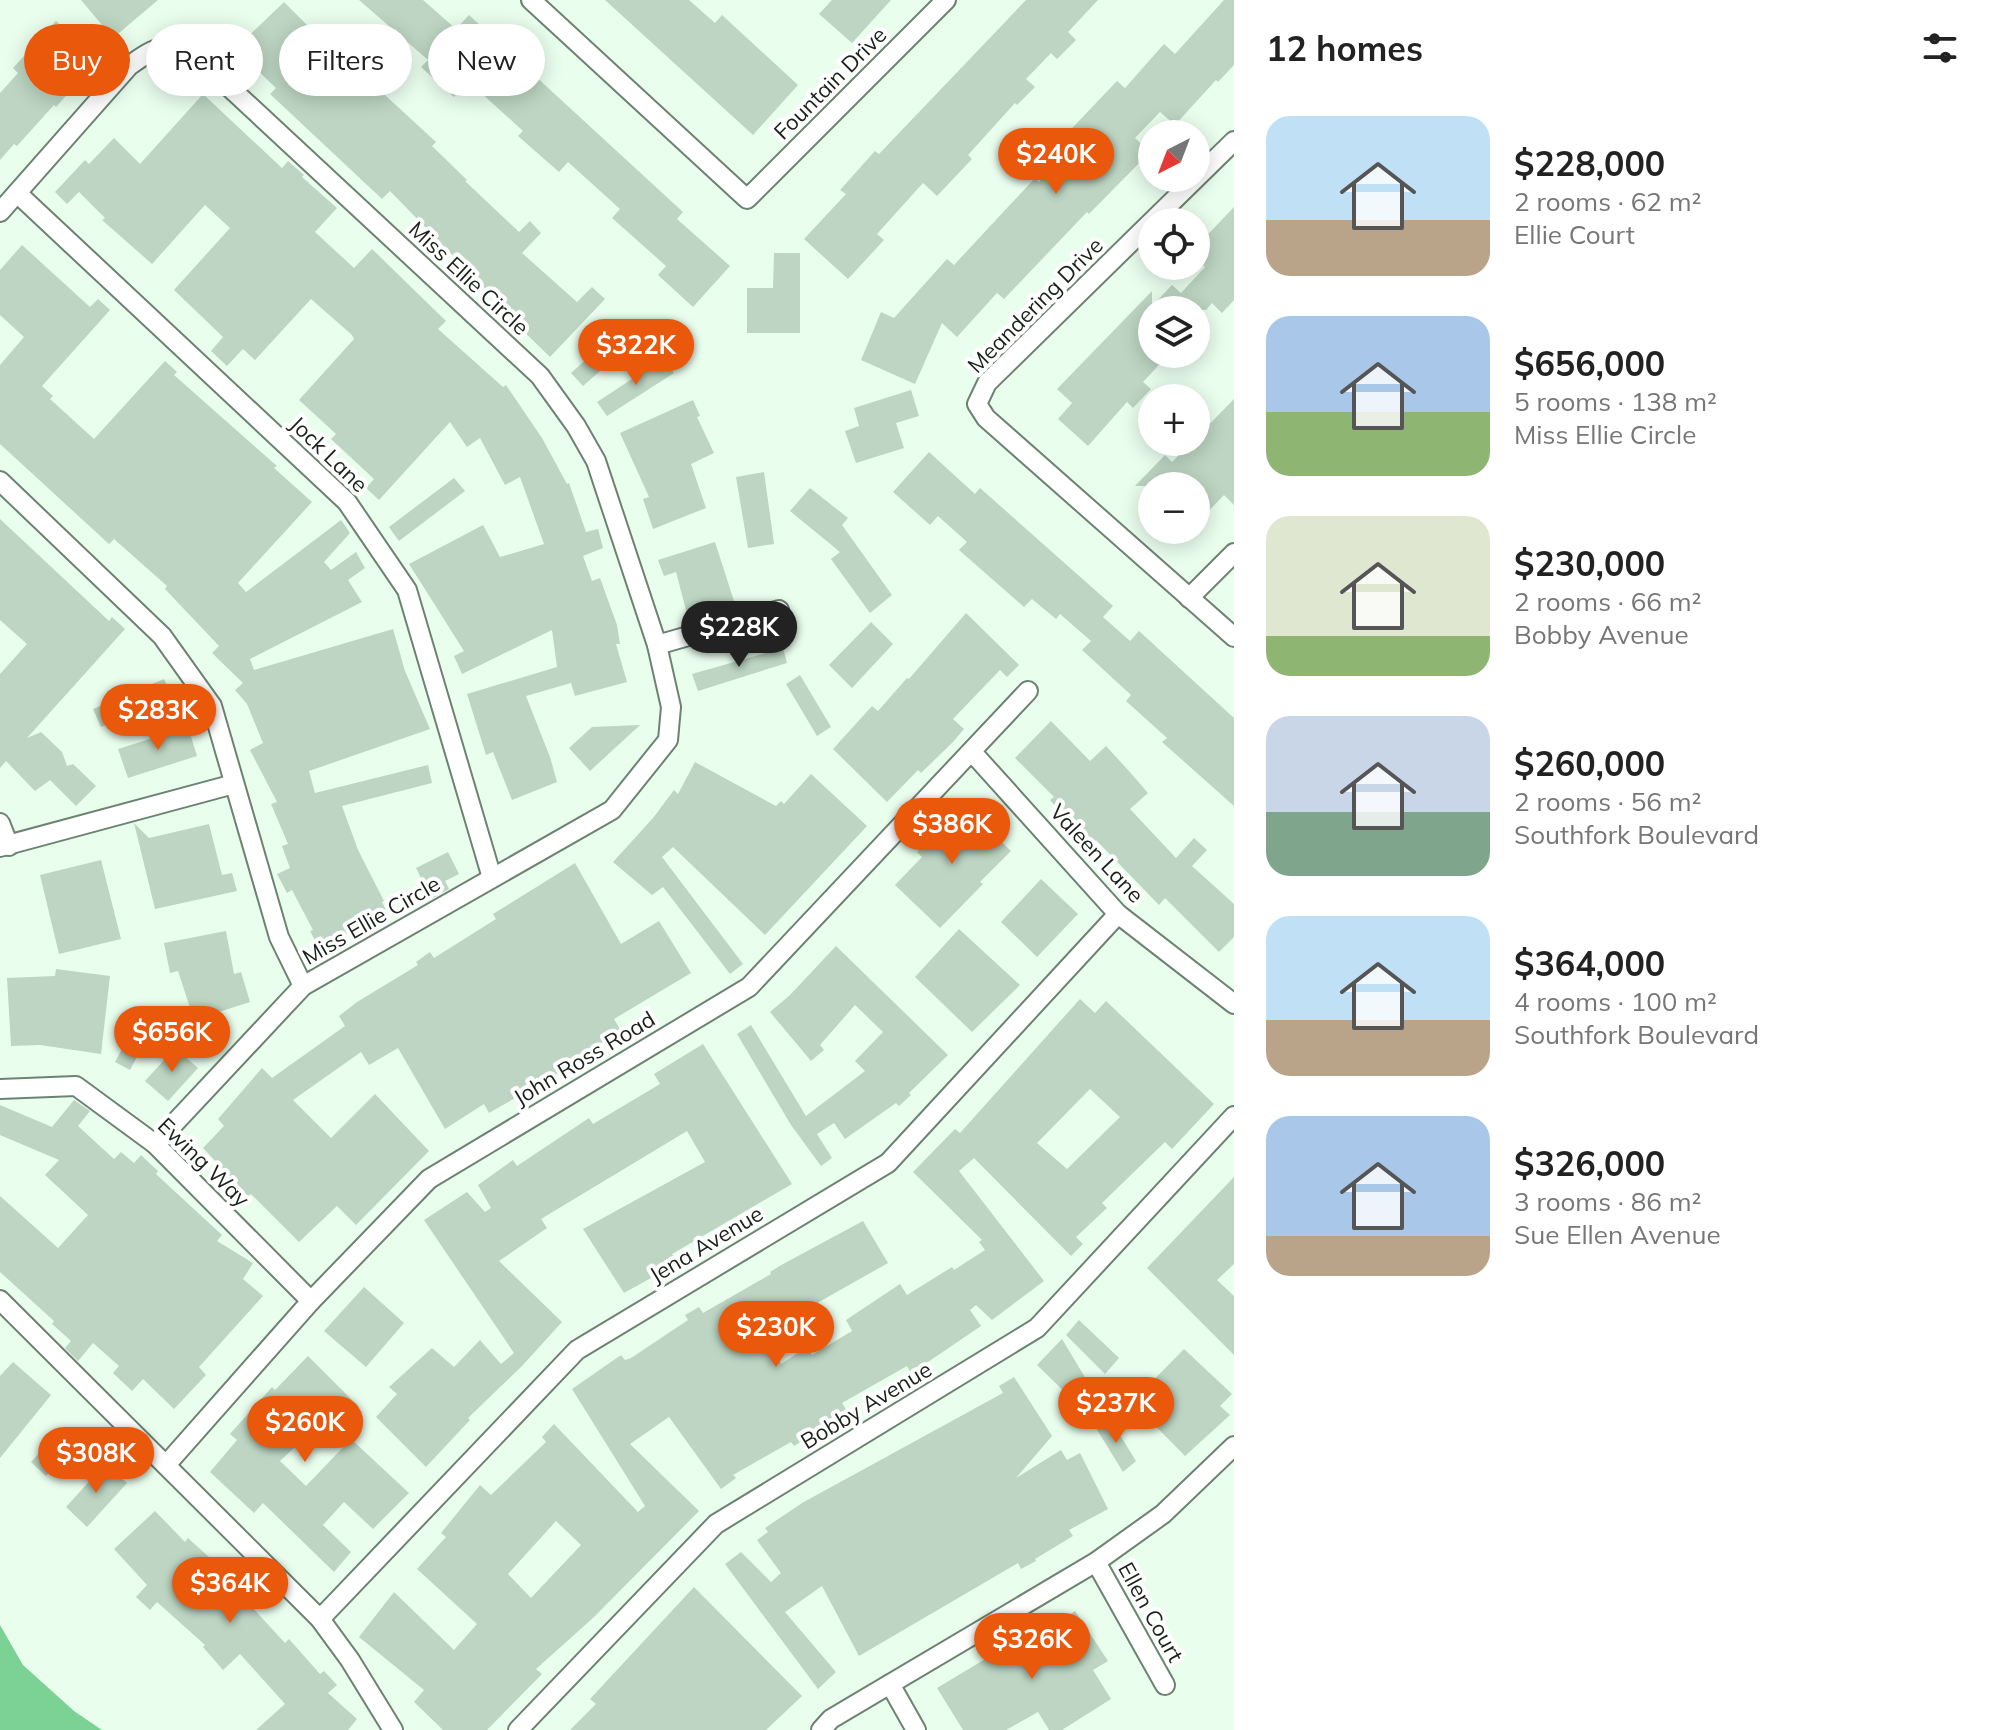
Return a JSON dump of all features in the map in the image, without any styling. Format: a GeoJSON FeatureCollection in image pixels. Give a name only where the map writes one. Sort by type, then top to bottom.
{"type":"FeatureCollection","features":[{"type":"Feature","properties":{"kind":"street","name":"Fountain Drive"},"geometry":{"type":"LineString","coordinates":[[531,0],[747,199],[946,0]]}},
{"type":"Feature","properties":{"kind":"street","name":"Miss Ellie Circle"},"geometry":{"type":"LineString","coordinates":[[0,212],[129,66],[152,49],[176,48],[199,59],[540,376],[576,426],[596,461],[657,645],[671,707],[668,740],[612,810],[303,986],[155,1144]]}},
{"type":"Feature","properties":{"kind":"street","name":"Meandering Drive"},"geometry":{"type":"LineString","coordinates":[[1189,598],[986,418],[977,404],[987,383],[1234,141]]}},
{"type":"Feature","properties":{"kind":"street","name":"Jock Lane"},"geometry":{"type":"LineString","coordinates":[[17,193],[347,502],[407,590],[492,878]]}},
{"type":"Feature","properties":{"kind":"street","name":"Miss Ellie Circle"},"geometry":{"type":"LineString","coordinates":[[0,481],[162,636],[212,706],[279,937],[303,986]]}},
{"type":"Feature","properties":{"kind":"street"},"geometry":{"type":"LineString","coordinates":[[1234,553],[1189,598],[1234,637]]}},
{"type":"Feature","properties":{"kind":"street"},"geometry":{"type":"LineString","coordinates":[[657,645],[779,610]]}},
{"type":"Feature","properties":{"kind":"street","name":"John Ross Road"},"geometry":{"type":"LineString","coordinates":[[166,1465],[311,1301],[429,1179],[749,987],[1028,691]]}},
{"type":"Feature","properties":{"kind":"street","name":"Valeen Lane"},"geometry":{"type":"LineString","coordinates":[[972,752],[1118,914],[1234,1004]]}},
{"type":"Feature","properties":{"kind":"street"},"geometry":{"type":"LineString","coordinates":[[0,823],[4,846],[234,784]]}},
{"type":"Feature","properties":{"kind":"street","name":"Jena Avenue"},"geometry":{"type":"LineString","coordinates":[[320,1619],[577,1350],[888,1163],[1118,914]]}},
{"type":"Feature","properties":{"kind":"street","name":"Ewing Way"},"geometry":{"type":"LineString","coordinates":[[0,1089],[76,1086],[155,1144],[311,1301]]}},
{"type":"Feature","properties":{"kind":"street","name":"Bobby Avenue"},"geometry":{"type":"LineString","coordinates":[[518,1730],[716,1524],[1037,1328],[1234,1116]]}},
{"type":"Feature","properties":{"kind":"street"},"geometry":{"type":"LineString","coordinates":[[0,1300],[320,1619],[350,1660],[393,1730]]}},
{"type":"Feature","properties":{"kind":"street"},"geometry":{"type":"LineString","coordinates":[[821,1730],[831,1719],[1096,1562],[1163,1514],[1234,1446]]}},
{"type":"Feature","properties":{"kind":"street","name":"Ellen Court"},"geometry":{"type":"LineString","coordinates":[[1096,1562],[1165,1685]]}},
{"type":"Feature","properties":{"kind":"street"},"geometry":{"type":"LineString","coordinates":[[890,1684],[916,1730]]}},
{"type":"Feature","properties":{"kind":"shaded area"},"geometry":{"type":"Polygon","coordinates":[[[0,1625],[23,1665],[74,1711],[102,1730],[0,1730],[0,1625]]]}},
{"type":"Feature","properties":{"kind":"building"},"geometry":{"type":"Polygon","coordinates":[[[81,0],[158,0],[130,24],[101,24],[81,0]]]}},
{"type":"Feature","properties":{"kind":"building"},"geometry":{"type":"Polygon","coordinates":[[[359,0],[423,0],[450,24],[428,24],[428,60],[412,46],[412,24],[387,24],[359,0]]]}},
{"type":"Feature","properties":{"kind":"building"},"geometry":{"type":"Polygon","coordinates":[[[605,0],[689,0],[715,23],[722,15],[798,85],[753,135],[605,0]]]}},
{"type":"Feature","properties":{"kind":"building"},"geometry":{"type":"Polygon","coordinates":[[[832,0],[891,0],[852,43],[819,14],[832,0]]]}},
{"type":"Feature","properties":{"kind":"building"},"geometry":{"type":"Polygon","coordinates":[[[1026,0],[1098,0],[1068,32],[1076,40],[1057,59],[1051,53],[1026,79],[1035,87],[1017,105],[1015,103],[968,155],[972,159],[937,196],[923,183],[877,234],[884,240],[848,279],[804,239],[846,194],[840,190],[875,151],[879,154],[1026,0]]]}},
{"type":"Feature","properties":{"kind":"building"},"geometry":{"type":"Polygon","coordinates":[[[1224,0],[1234,0],[1234,65],[1180,120],[1169,120],[1160,112],[1152,120],[1138,120],[1138,135],[1135,138],[1138,141],[1138,164],[1089,214],[1087,212],[1004,299],[997,293],[957,337],[942,323],[915,384],[861,360],[881,312],[894,318],[947,259],[954,265],[1035,178],[1039,182],[1065,154],[1056,145],[1117,81],[1125,88],[1164,44],[1175,54],[1224,0]]]}},
{"type":"Feature","properties":{"kind":"building"},"geometry":{"type":"Polygon","coordinates":[[[284,2],[306,24],[279,24],[279,96],[386,96],[436,142],[432,146],[519,232],[530,221],[541,233],[522,253],[577,302],[592,287],[605,299],[550,357],[390,191],[382,199],[270,94],[276,88],[263,76],[261,24],[284,2]]]}},
{"type":"Feature","properties":{"kind":"building"},"geometry":{"type":"Polygon","coordinates":[[[469,15],[479,24],[461,24],[469,15]]]}},
{"type":"Feature","properties":{"kind":"building"},"geometry":{"type":"Polygon","coordinates":[[[24,56],[24,96],[66,96],[0,160],[0,93],[18,73],[13,68],[24,56]]]}},
{"type":"Feature","properties":{"kind":"building"},"geometry":{"type":"Polygon","coordinates":[[[428,60],[428,73],[421,67],[428,60]]]}},
{"type":"Feature","properties":{"kind":"building"},"geometry":{"type":"Polygon","coordinates":[[[545,85],[683,212],[677,219],[730,266],[693,307],[658,275],[666,266],[612,218],[620,209],[568,162],[559,172],[518,136],[523,131],[484,96],[545,96],[545,85]]]}},
{"type":"Feature","properties":{"kind":"building"},"geometry":{"type":"Polygon","coordinates":[[[201,96],[205,96],[282,168],[288,161],[337,208],[315,232],[354,268],[372,249],[446,321],[438,329],[503,387],[506,385],[542,438],[569,483],[586,532],[598,529],[603,548],[583,556],[592,581],[600,578],[617,625],[620,644],[616,644],[627,682],[575,696],[571,683],[526,696],[557,782],[512,800],[493,752],[486,755],[467,694],[557,667],[552,630],[462,674],[454,656],[464,651],[409,564],[483,525],[500,557],[544,544],[520,477],[505,485],[480,438],[467,447],[450,422],[379,500],[366,488],[374,479],[331,439],[336,434],[299,400],[354,339],[352,335],[311,299],[255,360],[243,349],[227,366],[211,351],[223,337],[174,290],[230,228],[205,205],[152,264],[102,220],[105,218],[79,192],[67,204],[55,192],[85,160],[89,164],[114,138],[140,164],[201,96]]]}},
{"type":"Feature","properties":{"kind":"building"},"geometry":{"type":"Polygon","coordinates":[[[1234,207],[1234,300],[1222,313],[1212,303],[1210,305],[1210,296],[1162,296],[1172,285],[1181,293],[1193,280],[1210,280],[1210,232],[1234,207]]]}},
{"type":"Feature","properties":{"kind":"building"},"geometry":{"type":"Polygon","coordinates":[[[22,245],[90,307],[98,299],[110,310],[42,386],[53,396],[50,399],[94,439],[165,361],[177,372],[174,375],[277,466],[274,468],[312,502],[238,583],[246,592],[341,520],[350,533],[324,562],[331,570],[356,552],[365,568],[348,580],[362,602],[250,659],[254,670],[393,629],[405,671],[430,729],[309,771],[315,793],[428,765],[432,783],[342,806],[358,850],[387,912],[319,948],[292,890],[287,893],[277,874],[290,868],[282,846],[288,844],[271,804],[277,802],[250,750],[263,743],[247,704],[235,690],[243,683],[212,653],[219,646],[165,589],[167,586],[114,539],[109,544],[0,444],[0,365],[24,337],[0,315],[0,270],[22,245]]]}},
{"type":"Feature","properties":{"kind":"building"},"geometry":{"type":"Polygon","coordinates":[[[774,253],[800,253],[800,333],[747,333],[747,288],[773,288],[774,253]]]}},
{"type":"Feature","properties":{"kind":"building"},"geometry":{"type":"Polygon","coordinates":[[[1138,305],[1138,368],[1156,368],[1143,382],[1145,384],[1138,384],[1138,403],[1133,408],[1127,402],[1088,446],[1058,419],[1072,403],[1057,389],[1138,305]]]}},
{"type":"Feature","properties":{"kind":"building"},"geometry":{"type":"Polygon","coordinates":[[[627,323],[641,335],[583,386],[571,373],[627,323]]]}},
{"type":"Feature","properties":{"kind":"building"},"geometry":{"type":"Polygon","coordinates":[[[664,358],[674,373],[607,416],[597,402],[664,358]]]}},
{"type":"Feature","properties":{"kind":"building"},"geometry":{"type":"Polygon","coordinates":[[[911,390],[919,416],[896,423],[904,448],[856,463],[845,431],[859,426],[854,408],[911,390]]]}},
{"type":"Feature","properties":{"kind":"building"},"geometry":{"type":"Polygon","coordinates":[[[1234,399],[1234,505],[1224,495],[1210,510],[1210,472],[1149,472],[1164,456],[1172,462],[1178,456],[1210,456],[1210,424],[1234,399]]]}},
{"type":"Feature","properties":{"kind":"building"},"geometry":{"type":"Polygon","coordinates":[[[693,400],[700,416],[697,417],[714,453],[691,464],[706,508],[653,529],[643,499],[649,497],[620,433],[693,400]]]}},
{"type":"Feature","properties":{"kind":"building"},"geometry":{"type":"Polygon","coordinates":[[[929,452],[975,494],[980,488],[1113,606],[1103,617],[1130,641],[1139,631],[1234,718],[1234,806],[1162,742],[1167,738],[1126,701],[1131,695],[1082,650],[1091,641],[1060,614],[1056,619],[1032,599],[1024,607],[959,550],[967,542],[938,516],[930,525],[893,492],[929,452]]]}},
{"type":"Feature","properties":{"kind":"building"},"geometry":{"type":"Polygon","coordinates":[[[764,472],[774,544],[748,548],[736,477],[764,472]]]}},
{"type":"Feature","properties":{"kind":"building"},"geometry":{"type":"Polygon","coordinates":[[[454,478],[465,491],[399,541],[389,527],[454,478]]]}},
{"type":"Feature","properties":{"kind":"building"},"geometry":{"type":"Polygon","coordinates":[[[810,488],[848,518],[842,525],[892,595],[870,613],[831,559],[840,552],[790,511],[810,488]]]}},
{"type":"Feature","properties":{"kind":"building"},"geometry":{"type":"Polygon","coordinates":[[[0,519],[109,621],[112,617],[125,629],[27,738],[41,732],[62,752],[67,766],[73,764],[96,786],[76,806],[50,780],[35,791],[6,761],[0,768],[0,674],[27,644],[0,620],[0,519]]]}},
{"type":"Feature","properties":{"kind":"building"},"geometry":{"type":"Polygon","coordinates":[[[715,542],[734,601],[687,614],[676,572],[664,576],[658,560],[715,542]]]}},
{"type":"Feature","properties":{"kind":"building"},"geometry":{"type":"Polygon","coordinates":[[[966,613],[1019,665],[1007,677],[1000,670],[953,719],[964,729],[953,742],[921,773],[918,770],[887,802],[833,749],[872,706],[878,711],[966,613]]]}},
{"type":"Feature","properties":{"kind":"building"},"geometry":{"type":"Polygon","coordinates":[[[871,622],[893,644],[852,688],[829,665],[871,622]]]}},
{"type":"Feature","properties":{"kind":"building"},"geometry":{"type":"Polygon","coordinates":[[[783,648],[787,663],[698,691],[692,674],[783,648]]]}},
{"type":"Feature","properties":{"kind":"building"},"geometry":{"type":"Polygon","coordinates":[[[800,675],[831,727],[817,736],[786,684],[800,675]]]}},
{"type":"Feature","properties":{"kind":"building"},"geometry":{"type":"Polygon","coordinates":[[[164,679],[172,697],[101,727],[93,709],[164,679]]]}},
{"type":"Feature","properties":{"kind":"building"},"geometry":{"type":"Polygon","coordinates":[[[1051,721],[1090,761],[1106,746],[1128,770],[1148,793],[1130,809],[1176,858],[1194,838],[1207,850],[1192,866],[1234,904],[1234,937],[1219,952],[1165,898],[1159,905],[1096,840],[1090,846],[1050,800],[1054,797],[1015,758],[1051,721]]]}},
{"type":"Feature","properties":{"kind":"building"},"geometry":{"type":"Polygon","coordinates":[[[640,725],[590,771],[569,748],[592,727],[640,725]]]}},
{"type":"Feature","properties":{"kind":"building"},"geometry":{"type":"Polygon","coordinates":[[[188,727],[197,756],[128,778],[118,749],[188,727]]]}},
{"type":"Feature","properties":{"kind":"building"},"geometry":{"type":"Polygon","coordinates":[[[695,762],[776,806],[781,801],[784,804],[811,774],[867,826],[765,935],[673,847],[662,857],[743,964],[730,974],[663,887],[652,895],[613,862],[674,790],[678,794],[695,762]]]}},
{"type":"Feature","properties":{"kind":"building"},"geometry":{"type":"Polygon","coordinates":[[[962,803],[1011,851],[940,928],[895,885],[922,857],[917,852],[962,803]]]}},
{"type":"Feature","properties":{"kind":"building"},"geometry":{"type":"Polygon","coordinates":[[[134,823],[149,838],[209,824],[222,875],[232,873],[237,891],[155,909],[134,823]]]}},
{"type":"Feature","properties":{"kind":"building"},"geometry":{"type":"Polygon","coordinates":[[[448,852],[459,874],[445,881],[449,889],[431,899],[416,868],[448,852]]]}},
{"type":"Feature","properties":{"kind":"building"},"geometry":{"type":"Polygon","coordinates":[[[101,860],[121,939],[59,954],[40,875],[101,860]]]}},
{"type":"Feature","properties":{"kind":"building"},"geometry":{"type":"Polygon","coordinates":[[[575,863],[621,944],[659,921],[691,973],[614,1019],[621,1031],[581,1055],[583,1058],[569,1067],[489,1113],[484,1104],[445,1129],[398,1048],[369,1065],[361,1052],[293,1100],[331,1138],[375,1094],[429,1151],[356,1225],[337,1206],[299,1242],[251,1194],[248,1196],[203,1148],[224,1126],[218,1119],[262,1068],[272,1078],[345,1026],[339,1016],[357,1002],[418,965],[416,962],[430,952],[434,958],[496,919],[493,914],[575,863]]]}},
{"type":"Feature","properties":{"kind":"building"},"geometry":{"type":"Polygon","coordinates":[[[1041,879],[1078,914],[1037,957],[1001,922],[1041,879]]]}},
{"type":"Feature","properties":{"kind":"building"},"geometry":{"type":"Polygon","coordinates":[[[959,929],[1020,985],[972,1032],[915,977],[959,929]]]}},
{"type":"Feature","properties":{"kind":"building"},"geometry":{"type":"Polygon","coordinates":[[[226,931],[234,974],[241,972],[250,1002],[194,1020],[178,971],[170,973],[164,943],[226,931]]]}},
{"type":"Feature","properties":{"kind":"building"},"geometry":{"type":"Polygon","coordinates":[[[836,946],[948,1055],[899,1106],[896,1103],[845,1139],[834,1123],[817,1134],[832,1158],[821,1166],[791,1125],[737,1034],[751,1025],[806,1116],[865,1071],[855,1061],[883,1032],[855,1005],[820,1045],[824,1050],[811,1061],[770,1012],[836,946]]]}},
{"type":"Feature","properties":{"kind":"building"},"geometry":{"type":"Polygon","coordinates":[[[56,969],[110,976],[101,1054],[40,1045],[11,1046],[7,978],[55,976],[56,969]]]}},
{"type":"Feature","properties":{"kind":"building"},"geometry":{"type":"Polygon","coordinates":[[[1080,999],[1095,1013],[1106,1001],[1214,1104],[1172,1149],[1165,1142],[1102,1203],[1107,1208],[1076,1237],[1083,1244],[1071,1256],[974,1158],[959,1171],[1044,1281],[992,1320],[976,1305],[970,1310],[981,1326],[925,1364],[929,1370],[914,1379],[907,1366],[842,1403],[849,1414],[794,1446],[791,1442],[733,1475],[736,1478],[721,1489],[669,1417],[630,1444],[699,1511],[593,1618],[536,1669],[542,1674],[487,1730],[443,1730],[414,1702],[424,1690],[359,1637],[394,1592],[454,1650],[477,1624],[417,1569],[446,1537],[441,1533],[480,1485],[491,1495],[546,1442],[542,1437],[554,1424],[638,1512],[645,1506],[572,1389],[621,1355],[625,1360],[631,1358],[688,1320],[685,1315],[699,1307],[703,1313],[783,1264],[863,1221],[888,1263],[766,1332],[781,1364],[807,1347],[812,1355],[852,1331],[846,1320],[900,1284],[907,1295],[985,1250],[979,1242],[982,1240],[913,1172],[955,1129],[960,1133],[1080,999]],[[1090,1089],[1037,1143],[1067,1169],[1120,1117],[1090,1089]],[[556,1521],[508,1574],[531,1598],[581,1545],[556,1521]]]}},
{"type":"Feature","properties":{"kind":"building"},"geometry":{"type":"Polygon","coordinates":[[[144,1008],[159,1016],[130,1070],[115,1062],[144,1008]]]}},
{"type":"Feature","properties":{"kind":"building"},"geometry":{"type":"Polygon","coordinates":[[[703,1044],[792,1184],[672,1254],[678,1263],[624,1293],[583,1229],[705,1162],[687,1131],[541,1219],[547,1228],[499,1261],[562,1322],[468,1418],[470,1420],[426,1467],[376,1417],[397,1394],[389,1387],[432,1348],[454,1367],[480,1340],[501,1364],[514,1353],[424,1220],[467,1192],[485,1212],[491,1208],[478,1185],[513,1160],[517,1166],[589,1118],[593,1124],[660,1084],[654,1074],[703,1044]]]}},
{"type":"Feature","properties":{"kind":"building"},"geometry":{"type":"Polygon","coordinates":[[[175,1048],[198,1068],[168,1101],[145,1081],[175,1048]]]}},
{"type":"Feature","properties":{"kind":"building"},"geometry":{"type":"Polygon","coordinates":[[[74,1100],[90,1111],[78,1126],[114,1159],[121,1152],[134,1163],[141,1155],[158,1171],[156,1174],[222,1235],[217,1241],[253,1263],[243,1279],[263,1296],[199,1367],[206,1375],[174,1409],[143,1379],[132,1391],[113,1373],[119,1366],[93,1343],[78,1361],[65,1348],[71,1341],[52,1324],[54,1321],[0,1272],[0,1196],[58,1248],[88,1215],[45,1175],[59,1160],[0,1135],[0,1105],[52,1127],[74,1100]]]}},
{"type":"Feature","properties":{"kind":"building"},"geometry":{"type":"Polygon","coordinates":[[[1234,1177],[1234,1264],[1217,1280],[1234,1296],[1234,1355],[1147,1268],[1234,1177]]]}},
{"type":"Feature","properties":{"kind":"building"},"geometry":{"type":"Polygon","coordinates":[[[364,1287],[404,1323],[366,1367],[324,1331],[364,1287]]]}},
{"type":"Feature","properties":{"kind":"building"},"geometry":{"type":"Polygon","coordinates":[[[1079,1320],[1119,1358],[1105,1374],[1066,1335],[1079,1320]]]}},
{"type":"Feature","properties":{"kind":"building"},"geometry":{"type":"Polygon","coordinates":[[[1062,1339],[1092,1389],[1081,1403],[1078,1399],[1074,1401],[1037,1365],[1062,1339]]]}},
{"type":"Feature","properties":{"kind":"building"},"geometry":{"type":"Polygon","coordinates":[[[1184,1349],[1232,1394],[1220,1406],[1230,1415],[1185,1456],[1132,1402],[1184,1349]]]}},
{"type":"Feature","properties":{"kind":"building"},"geometry":{"type":"Polygon","coordinates":[[[308,1356],[358,1406],[347,1418],[336,1408],[280,1461],[306,1486],[351,1439],[409,1493],[373,1529],[344,1502],[323,1525],[351,1552],[334,1572],[263,1503],[254,1513],[210,1472],[237,1440],[230,1434],[272,1387],[275,1390],[308,1356]]]}},
{"type":"Feature","properties":{"kind":"building"},"geometry":{"type":"Polygon","coordinates":[[[13,1362],[51,1395],[0,1458],[0,1376],[13,1362]]]}},
{"type":"Feature","properties":{"kind":"building"},"geometry":{"type":"Polygon","coordinates":[[[1014,1377],[1052,1436],[1016,1478],[1061,1450],[1067,1460],[1080,1453],[1108,1509],[1069,1530],[1073,1536],[1036,1561],[1021,1569],[1018,1563],[859,1656],[822,1586],[785,1612],[836,1672],[818,1689],[725,1564],[741,1552],[771,1582],[781,1573],[757,1540],[768,1532],[765,1528],[802,1503],[1003,1393],[999,1386],[1014,1377]]]}},
{"type":"Feature","properties":{"kind":"building"},"geometry":{"type":"Polygon","coordinates":[[[1110,1419],[1136,1461],[1123,1472],[1096,1428],[1110,1419]]]}},
{"type":"Feature","properties":{"kind":"building"},"geometry":{"type":"Polygon","coordinates":[[[54,1437],[69,1450],[46,1476],[31,1462],[54,1437]]]}},
{"type":"Feature","properties":{"kind":"building"},"geometry":{"type":"Polygon","coordinates":[[[105,1464],[127,1483],[87,1527],[66,1507],[105,1464]]]}},
{"type":"Feature","properties":{"kind":"building"},"geometry":{"type":"Polygon","coordinates":[[[155,1511],[185,1542],[188,1538],[220,1567],[227,1560],[241,1572],[231,1584],[285,1643],[289,1639],[320,1674],[324,1671],[337,1685],[328,1693],[357,1719],[348,1730],[256,1730],[285,1704],[240,1654],[223,1670],[203,1647],[205,1645],[157,1602],[150,1610],[136,1597],[147,1585],[114,1549],[155,1511]]]}},
{"type":"Feature","properties":{"kind":"building"},"geometry":{"type":"Polygon","coordinates":[[[694,1587],[802,1696],[766,1730],[570,1730],[596,1704],[590,1699],[694,1587]]]}},
{"type":"Feature","properties":{"kind":"building"},"geometry":{"type":"Polygon","coordinates":[[[1075,1611],[1108,1661],[1093,1670],[1111,1699],[1062,1730],[1049,1730],[1038,1712],[1006,1730],[963,1730],[937,1688],[1012,1643],[1010,1638],[1024,1630],[1031,1641],[1075,1611]]]}}]}
